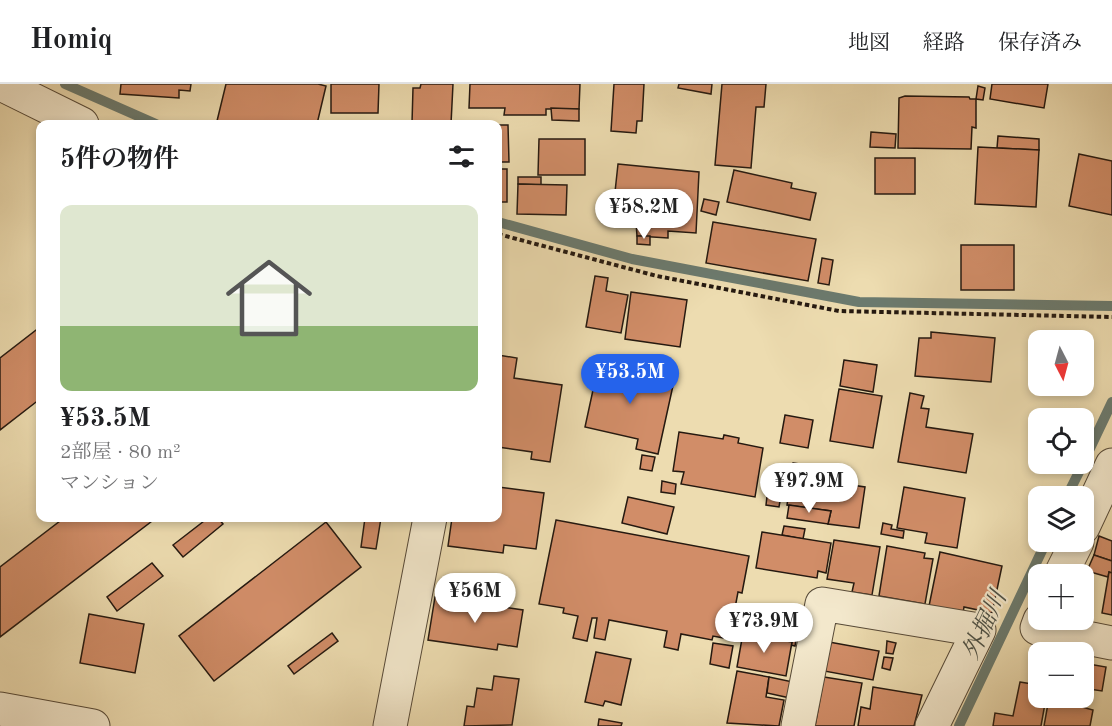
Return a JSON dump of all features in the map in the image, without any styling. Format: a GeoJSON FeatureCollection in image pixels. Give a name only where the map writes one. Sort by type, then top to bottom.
{"type":"FeatureCollection","features":[{"type":"Feature","properties":{"kind":"street"},"geometry":{"type":"LineString","coordinates":[[1,84],[74,120]]}},
{"type":"Feature","properties":{"kind":"street"},"geometry":{"type":"LineString","coordinates":[[1094,504],[1112,465]]}},
{"type":"Feature","properties":{"kind":"street"},"geometry":{"type":"LineString","coordinates":[[390,726],[429,522]]}},
{"type":"Feature","properties":{"kind":"street"},"geometry":{"type":"LineString","coordinates":[[798,726],[822,604],[979,630],[932,726]]}},
{"type":"Feature","properties":{"kind":"street"},"geometry":{"type":"LineString","coordinates":[[1046,630],[1112,643]]}},
{"type":"Feature","properties":{"kind":"street"},"geometry":{"type":"LineString","coordinates":[[0,708],[93,726]]}},
{"type":"Feature","properties":{"kind":"path"},"geometry":{"type":"LineString","coordinates":[[502,235],[657,276],[839,311],[1112,317]]}},
{"type":"Feature","properties":{"kind":"building"},"geometry":{"type":"Polygon","coordinates":[[[121,84],[191,84],[190,91],[179,90],[179,98],[120,94],[121,84]]]}},
{"type":"Feature","properties":{"kind":"building"},"geometry":{"type":"Polygon","coordinates":[[[226,84],[318,84],[326,86],[318,120],[217,120],[226,84]]]}},
{"type":"Feature","properties":{"kind":"building"},"geometry":{"type":"Polygon","coordinates":[[[331,84],[379,84],[378,113],[331,113],[331,84]]]}},
{"type":"Feature","properties":{"kind":"building"},"geometry":{"type":"Polygon","coordinates":[[[421,84],[453,84],[451,120],[412,120],[413,88],[420,88],[421,84]]]}},
{"type":"Feature","properties":{"kind":"building"},"geometry":{"type":"Polygon","coordinates":[[[470,84],[580,84],[579,109],[546,109],[546,115],[504,115],[505,108],[469,108],[470,84]]]}},
{"type":"Feature","properties":{"kind":"building"},"geometry":{"type":"Polygon","coordinates":[[[614,84],[644,84],[642,121],[637,121],[636,133],[611,131],[614,84]]]}},
{"type":"Feature","properties":{"kind":"building"},"geometry":{"type":"Polygon","coordinates":[[[679,84],[712,84],[711,94],[678,88],[679,84]]]}},
{"type":"Feature","properties":{"kind":"building"},"geometry":{"type":"Polygon","coordinates":[[[722,84],[766,84],[764,107],[756,107],[751,168],[715,165],[722,84]]]}},
{"type":"Feature","properties":{"kind":"building"},"geometry":{"type":"Polygon","coordinates":[[[992,84],[1048,84],[1044,108],[990,99],[992,84]]]}},
{"type":"Feature","properties":{"kind":"building"},"geometry":{"type":"Polygon","coordinates":[[[978,86],[985,88],[983,100],[976,99],[978,86]]]}},
{"type":"Feature","properties":{"kind":"building"},"geometry":{"type":"Polygon","coordinates":[[[905,96],[976,99],[976,128],[972,127],[971,149],[898,148],[899,98],[905,96]]]}},
{"type":"Feature","properties":{"kind":"building"},"geometry":{"type":"Polygon","coordinates":[[[551,108],[579,109],[579,121],[552,120],[551,108]]]}},
{"type":"Feature","properties":{"kind":"building"},"geometry":{"type":"Polygon","coordinates":[[[502,125],[508,125],[509,162],[502,162],[502,125]]]}},
{"type":"Feature","properties":{"kind":"building"},"geometry":{"type":"Polygon","coordinates":[[[871,132],[896,134],[895,148],[870,147],[871,132]]]}},
{"type":"Feature","properties":{"kind":"building"},"geometry":{"type":"Polygon","coordinates":[[[998,136],[1039,139],[1039,150],[997,148],[998,136]]]}},
{"type":"Feature","properties":{"kind":"building"},"geometry":{"type":"Polygon","coordinates":[[[539,139],[585,139],[585,175],[538,175],[539,139]]]}},
{"type":"Feature","properties":{"kind":"building"},"geometry":{"type":"Polygon","coordinates":[[[978,147],[1039,150],[1036,207],[975,204],[978,147]]]}},
{"type":"Feature","properties":{"kind":"building"},"geometry":{"type":"Polygon","coordinates":[[[1079,154],[1112,161],[1112,215],[1069,206],[1079,154]]]}},
{"type":"Feature","properties":{"kind":"building"},"geometry":{"type":"Polygon","coordinates":[[[875,158],[915,158],[915,194],[875,194],[875,158]]]}},
{"type":"Feature","properties":{"kind":"building"},"geometry":{"type":"Polygon","coordinates":[[[618,164],[699,172],[696,233],[668,231],[668,238],[637,236],[636,222],[612,220],[618,164]]]}},
{"type":"Feature","properties":{"kind":"building"},"geometry":{"type":"Polygon","coordinates":[[[502,169],[507,169],[507,202],[502,202],[502,169]]]}},
{"type":"Feature","properties":{"kind":"building"},"geometry":{"type":"Polygon","coordinates":[[[734,170],[792,183],[791,188],[816,193],[810,220],[727,202],[734,170]]]}},
{"type":"Feature","properties":{"kind":"building"},"geometry":{"type":"Polygon","coordinates":[[[518,177],[541,177],[541,185],[518,184],[518,177]]]}},
{"type":"Feature","properties":{"kind":"building"},"geometry":{"type":"Polygon","coordinates":[[[518,184],[567,185],[566,215],[517,214],[518,184]]]}},
{"type":"Feature","properties":{"kind":"building"},"geometry":{"type":"Polygon","coordinates":[[[704,199],[719,202],[716,215],[701,211],[704,199]]]}},
{"type":"Feature","properties":{"kind":"building"},"geometry":{"type":"Polygon","coordinates":[[[713,222],[816,239],[808,281],[706,263],[713,222]]]}},
{"type":"Feature","properties":{"kind":"building"},"geometry":{"type":"Polygon","coordinates":[[[637,236],[650,236],[650,245],[637,244],[637,236]]]}},
{"type":"Feature","properties":{"kind":"building"},"geometry":{"type":"Polygon","coordinates":[[[961,245],[1014,245],[1014,290],[961,290],[961,245]]]}},
{"type":"Feature","properties":{"kind":"building"},"geometry":{"type":"Polygon","coordinates":[[[822,258],[833,260],[829,285],[818,283],[822,258]]]}},
{"type":"Feature","properties":{"kind":"building"},"geometry":{"type":"Polygon","coordinates":[[[595,276],[608,278],[606,291],[628,295],[621,333],[586,327],[595,276]]]}},
{"type":"Feature","properties":{"kind":"building"},"geometry":{"type":"Polygon","coordinates":[[[631,292],[687,300],[680,347],[625,339],[631,292]]]}},
{"type":"Feature","properties":{"kind":"building"},"geometry":{"type":"Polygon","coordinates":[[[36,330],[36,402],[0,430],[0,358],[36,330]]]}},
{"type":"Feature","properties":{"kind":"building"},"geometry":{"type":"Polygon","coordinates":[[[931,332],[995,338],[991,382],[915,376],[919,338],[931,338],[931,332]]]}},
{"type":"Feature","properties":{"kind":"building"},"geometry":{"type":"Polygon","coordinates":[[[502,356],[517,358],[514,378],[562,385],[550,462],[531,459],[532,452],[502,448],[502,356]]]}},
{"type":"Feature","properties":{"kind":"building"},"geometry":{"type":"Polygon","coordinates":[[[620,359],[640,363],[637,373],[674,381],[658,454],[636,449],[638,439],[585,427],[598,367],[618,371],[620,359]]]}},
{"type":"Feature","properties":{"kind":"building"},"geometry":{"type":"Polygon","coordinates":[[[844,360],[877,365],[873,392],[840,386],[844,360]]]}},
{"type":"Feature","properties":{"kind":"building"},"geometry":{"type":"Polygon","coordinates":[[[839,389],[882,396],[873,448],[830,441],[839,389]]]}},
{"type":"Feature","properties":{"kind":"building"},"geometry":{"type":"Polygon","coordinates":[[[910,393],[924,396],[921,408],[929,409],[926,427],[973,434],[966,473],[898,462],[910,393]]]}},
{"type":"Feature","properties":{"kind":"building"},"geometry":{"type":"Polygon","coordinates":[[[785,415],[813,420],[808,448],[780,443],[785,415]]]}},
{"type":"Feature","properties":{"kind":"building"},"geometry":{"type":"Polygon","coordinates":[[[679,432],[723,439],[724,435],[739,438],[738,443],[763,448],[755,497],[681,484],[684,472],[673,471],[679,432]]]}},
{"type":"Feature","properties":{"kind":"building"},"geometry":{"type":"Polygon","coordinates":[[[642,455],[655,457],[652,471],[640,469],[642,455]]]}},
{"type":"Feature","properties":{"kind":"building"},"geometry":{"type":"Polygon","coordinates":[[[793,463],[840,470],[838,483],[865,487],[859,528],[828,524],[831,511],[787,505],[793,463]]]}},
{"type":"Feature","properties":{"kind":"building"},"geometry":{"type":"Polygon","coordinates":[[[662,481],[676,484],[675,494],[661,492],[662,481]]]}},
{"type":"Feature","properties":{"kind":"building"},"geometry":{"type":"Polygon","coordinates":[[[904,487],[965,498],[957,548],[925,543],[927,533],[897,528],[904,487]]]}},
{"type":"Feature","properties":{"kind":"building"},"geometry":{"type":"Polygon","coordinates":[[[502,488],[544,493],[536,549],[504,545],[503,553],[448,546],[451,522],[502,522],[502,488]]]}},
{"type":"Feature","properties":{"kind":"building"},"geometry":{"type":"Polygon","coordinates":[[[768,488],[782,490],[779,507],[766,505],[768,488]]]}},
{"type":"Feature","properties":{"kind":"building"},"geometry":{"type":"Polygon","coordinates":[[[628,497],[674,507],[667,534],[622,523],[628,497]]]}},
{"type":"Feature","properties":{"kind":"building"},"geometry":{"type":"Polygon","coordinates":[[[789,505],[831,511],[828,524],[787,518],[789,505]]]}},
{"type":"Feature","properties":{"kind":"building"},"geometry":{"type":"Polygon","coordinates":[[[556,520],[749,556],[742,593],[738,592],[730,635],[724,634],[724,638],[713,636],[712,640],[681,634],[678,650],[664,647],[667,631],[609,620],[605,640],[594,638],[597,618],[592,618],[587,641],[573,638],[578,616],[563,613],[564,608],[539,604],[556,520]]]}},
{"type":"Feature","properties":{"kind":"building"},"geometry":{"type":"Polygon","coordinates":[[[59,522],[151,522],[0,637],[0,567],[59,522]]]}},
{"type":"Feature","properties":{"kind":"building"},"geometry":{"type":"Polygon","coordinates":[[[203,522],[221,522],[223,524],[183,557],[173,545],[203,522]]]}},
{"type":"Feature","properties":{"kind":"building"},"geometry":{"type":"Polygon","coordinates":[[[326,522],[361,567],[214,681],[179,636],[326,522]]]}},
{"type":"Feature","properties":{"kind":"building"},"geometry":{"type":"Polygon","coordinates":[[[364,522],[380,522],[376,549],[361,547],[364,522]]]}},
{"type":"Feature","properties":{"kind":"building"},"geometry":{"type":"Polygon","coordinates":[[[883,523],[892,525],[891,529],[904,531],[903,538],[881,534],[883,523]]]}},
{"type":"Feature","properties":{"kind":"building"},"geometry":{"type":"Polygon","coordinates":[[[784,526],[805,529],[803,539],[782,535],[784,526]]]}},
{"type":"Feature","properties":{"kind":"building"},"geometry":{"type":"Polygon","coordinates":[[[762,532],[831,543],[826,573],[818,571],[817,578],[756,568],[762,532]]]}},
{"type":"Feature","properties":{"kind":"building"},"geometry":{"type":"Polygon","coordinates":[[[1099,536],[1112,541],[1112,561],[1094,555],[1099,536]]]}},
{"type":"Feature","properties":{"kind":"building"},"geometry":{"type":"Polygon","coordinates":[[[834,540],[880,547],[872,595],[852,592],[854,583],[827,579],[834,540]]]}},
{"type":"Feature","properties":{"kind":"building"},"geometry":{"type":"Polygon","coordinates":[[[887,546],[925,553],[924,558],[933,559],[925,604],[879,596],[887,546]]]}},
{"type":"Feature","properties":{"kind":"building"},"geometry":{"type":"Polygon","coordinates":[[[940,552],[1002,566],[992,613],[964,607],[963,613],[929,606],[940,552]]]}},
{"type":"Feature","properties":{"kind":"building"},"geometry":{"type":"Polygon","coordinates":[[[1094,555],[1112,561],[1112,573],[1109,572],[1108,577],[1094,573],[1094,564],[1090,564],[1094,555]]]}},
{"type":"Feature","properties":{"kind":"building"},"geometry":{"type":"Polygon","coordinates":[[[152,563],[163,576],[117,611],[107,597],[152,563]]]}},
{"type":"Feature","properties":{"kind":"building"},"geometry":{"type":"Polygon","coordinates":[[[1109,572],[1112,573],[1112,615],[1102,613],[1109,572]]]}},
{"type":"Feature","properties":{"kind":"building"},"geometry":{"type":"Polygon","coordinates":[[[454,589],[477,592],[475,603],[453,600],[454,589]]]}},
{"type":"Feature","properties":{"kind":"building"},"geometry":{"type":"Polygon","coordinates":[[[435,597],[523,610],[517,647],[498,644],[497,650],[428,640],[435,597]]]}},
{"type":"Feature","properties":{"kind":"building"},"geometry":{"type":"Polygon","coordinates":[[[89,614],[144,624],[135,673],[80,663],[89,614]]]}},
{"type":"Feature","properties":{"kind":"building"},"geometry":{"type":"Polygon","coordinates":[[[745,620],[798,629],[795,646],[791,645],[792,642],[743,633],[745,620]]]}},
{"type":"Feature","properties":{"kind":"building"},"geometry":{"type":"Polygon","coordinates":[[[332,633],[338,641],[294,674],[288,666],[332,633]]]}},
{"type":"Feature","properties":{"kind":"building"},"geometry":{"type":"Polygon","coordinates":[[[743,633],[792,642],[786,676],[737,667],[743,633]]]}},
{"type":"Feature","properties":{"kind":"building"},"geometry":{"type":"Polygon","coordinates":[[[887,641],[896,643],[893,654],[886,653],[887,641]]]}},
{"type":"Feature","properties":{"kind":"building"},"geometry":{"type":"Polygon","coordinates":[[[829,642],[879,651],[873,680],[824,671],[829,642]]]}},
{"type":"Feature","properties":{"kind":"building"},"geometry":{"type":"Polygon","coordinates":[[[713,643],[733,646],[729,668],[710,664],[713,643]]]}},
{"type":"Feature","properties":{"kind":"building"},"geometry":{"type":"Polygon","coordinates":[[[596,652],[631,659],[621,705],[605,701],[603,706],[585,702],[596,652]]]}},
{"type":"Feature","properties":{"kind":"building"},"geometry":{"type":"Polygon","coordinates":[[[884,657],[893,658],[890,670],[882,668],[884,657]]]}},
{"type":"Feature","properties":{"kind":"building"},"geometry":{"type":"Polygon","coordinates":[[[1094,665],[1106,667],[1102,691],[1094,690],[1094,665]]]}},
{"type":"Feature","properties":{"kind":"building"},"geometry":{"type":"Polygon","coordinates":[[[737,671],[769,677],[766,697],[784,700],[779,726],[727,723],[737,671]]]}},
{"type":"Feature","properties":{"kind":"building"},"geometry":{"type":"Polygon","coordinates":[[[494,676],[519,679],[512,725],[464,726],[467,706],[474,707],[477,688],[492,690],[494,676]]]}},
{"type":"Feature","properties":{"kind":"building"},"geometry":{"type":"Polygon","coordinates":[[[769,677],[793,682],[790,698],[767,693],[769,677]]]}},
{"type":"Feature","properties":{"kind":"building"},"geometry":{"type":"Polygon","coordinates":[[[824,677],[862,683],[854,726],[815,726],[824,677]]]}},
{"type":"Feature","properties":{"kind":"building"},"geometry":{"type":"Polygon","coordinates":[[[1020,682],[1028,683],[1028,708],[1044,708],[1041,726],[993,726],[995,713],[1013,716],[1020,682]]]}},
{"type":"Feature","properties":{"kind":"building"},"geometry":{"type":"Polygon","coordinates":[[[873,687],[922,695],[914,726],[858,726],[861,707],[870,709],[873,687]]]}},
{"type":"Feature","properties":{"kind":"building"},"geometry":{"type":"Polygon","coordinates":[[[1047,708],[1093,710],[1090,726],[1044,726],[1047,708]]]}},
{"type":"Feature","properties":{"kind":"building"},"geometry":{"type":"Polygon","coordinates":[[[599,719],[622,723],[621,726],[598,726],[599,719]]]}},
{"type":"Feature","properties":{"kind":"waterway"},"geometry":{"type":"LineString","coordinates":[[65,84],[147,120]]}},
{"type":"Feature","properties":{"kind":"waterway"},"geometry":{"type":"LineString","coordinates":[[502,223],[632,259],[859,302],[1112,306]]}},
{"type":"Feature","properties":{"kind":"waterway","name":"外掘川"},"geometry":{"type":"LineString","coordinates":[[1094,440],[1112,402]]}},
{"type":"Feature","properties":{"kind":"waterway","name":"外掘川"},"geometry":{"type":"LineString","coordinates":[[1072,486],[1078,474]]}},
{"type":"Feature","properties":{"kind":"waterway","name":"外掘川"},"geometry":{"type":"LineString","coordinates":[[959,726],[1041,552]]}}]}
